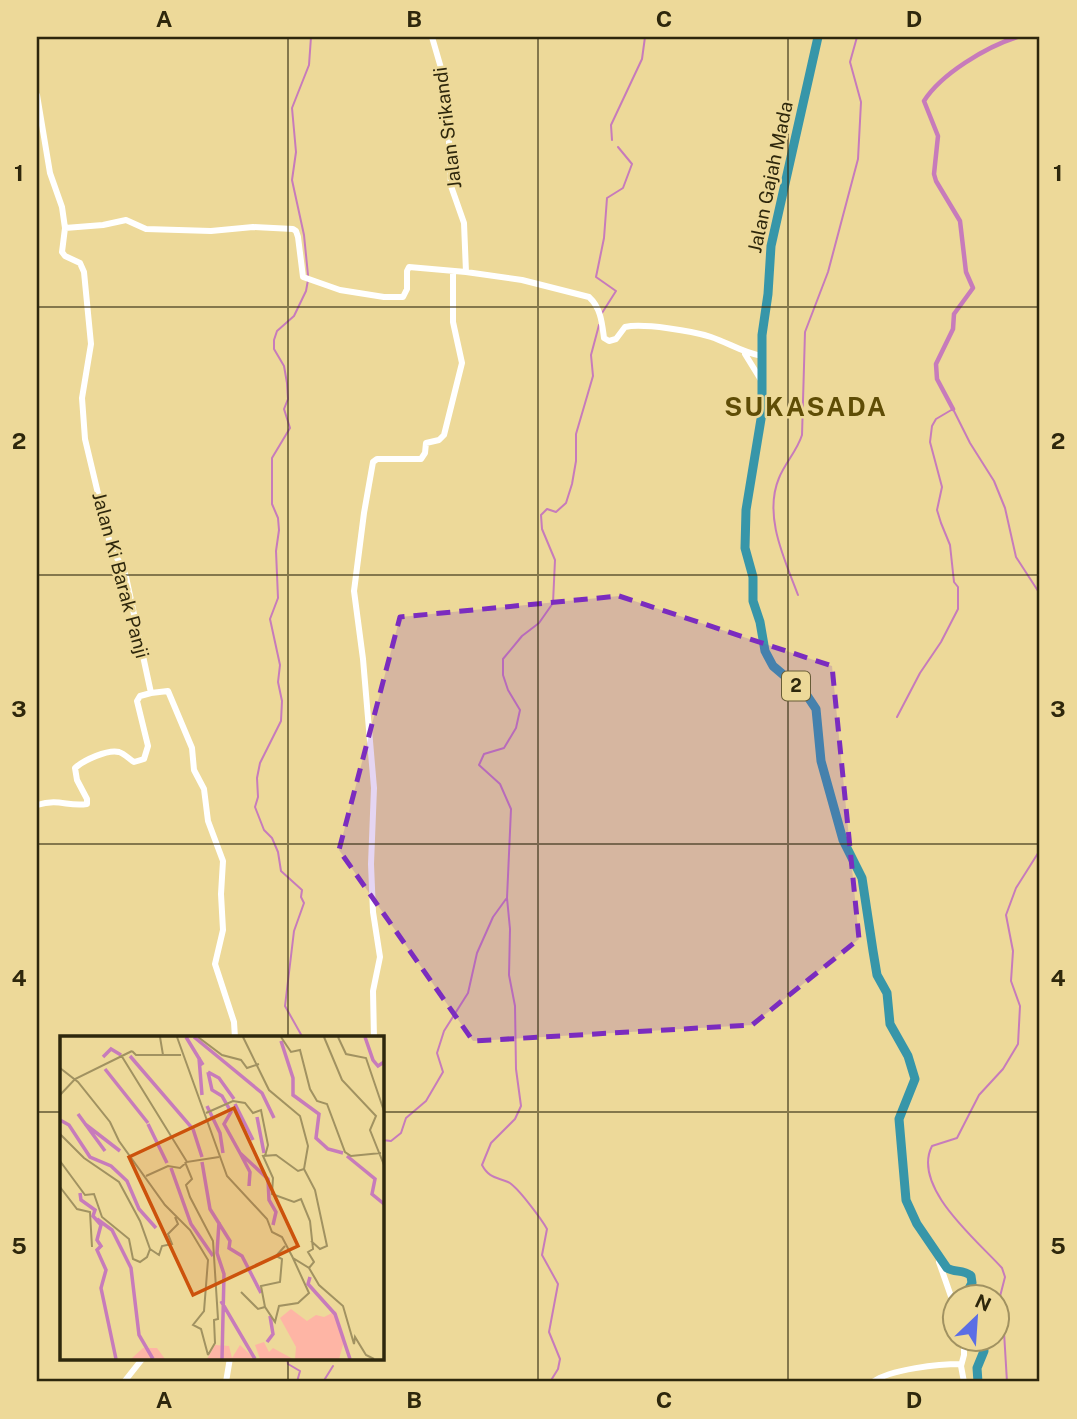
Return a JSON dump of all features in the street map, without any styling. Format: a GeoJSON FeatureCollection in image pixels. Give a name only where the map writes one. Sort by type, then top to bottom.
{"type":"FeatureCollection","features":[{"type":"Feature","properties":{"kind":"highway","name":"Jalan Gajah Mada"},"geometry":{"type":"LineString","coordinates":[[818,37],[774,232],[759,369],[762,381],[762,413],[746,510],[745,551],[753,577],[753,601],[761,622],[762,644],[767,656],[777,670],[806,694],[816,709],[822,769],[843,840],[862,878],[872,949],[877,975],[887,993],[890,1024],[913,1068],[914,1084],[899,1119],[902,1172],[909,1210],[947,1268],[967,1272],[971,1276],[971,1282]]}},
{"type":"Feature","properties":{"kind":"highway"},"geometry":{"type":"LineString","coordinates":[[978,1382],[977,1367],[984,1352]]}},
{"type":"Feature","properties":{"kind":"street","name":"Jalan Srikandi"},"geometry":{"type":"LineString","coordinates":[[432,37],[441,68],[448,120],[451,186],[464,223],[466,272]]}},
{"type":"Feature","properties":{"kind":"street","name":"Jalan Ki Barak Panji"},"geometry":{"type":"LineString","coordinates":[[37,96],[50,173],[61,202],[65,228],[63,254],[79,263],[84,272],[91,344],[82,402],[87,449],[112,551],[123,568],[151,693]]}},
{"type":"Feature","properties":{"kind":"street"},"geometry":{"type":"LineString","coordinates":[[65,228],[127,220],[149,229],[293,229],[298,237],[301,274],[340,290],[399,299],[406,294],[406,274],[409,267],[522,280],[586,296],[594,302],[603,321],[603,336],[610,341],[617,338],[623,327],[638,325],[712,337],[744,352],[762,356]]}},
{"type":"Feature","properties":{"kind":"street"},"geometry":{"type":"LineString","coordinates":[[374,1036],[373,991],[380,957],[373,912],[371,864],[374,788],[364,664],[354,594],[355,578],[373,462],[377,459],[421,458],[424,456],[426,443],[439,440],[444,435],[462,363],[453,322],[453,271]]}},
{"type":"Feature","properties":{"kind":"street"},"geometry":{"type":"LineString","coordinates":[[744,352],[759,369]]}},
{"type":"Feature","properties":{"kind":"street"},"geometry":{"type":"LineString","coordinates":[[37,805],[52,800],[87,804],[75,772],[75,768],[81,763],[114,752],[122,753],[134,762],[144,759],[148,746],[137,701],[140,696],[168,691],[192,748],[194,770],[204,789],[209,824],[222,857],[221,894],[224,923],[215,964],[234,1022],[235,1036]]}},
{"type":"Feature","properties":{"kind":"street"},"geometry":{"type":"LineString","coordinates":[[927,1239],[946,1282]]}},
{"type":"Feature","properties":{"kind":"street"},"geometry":{"type":"LineString","coordinates":[[962,1352],[964,1382]]}},
{"type":"Feature","properties":{"kind":"street"},"geometry":{"type":"LineString","coordinates":[[124,1382],[141,1360]]}},
{"type":"Feature","properties":{"kind":"street"},"geometry":{"type":"LineString","coordinates":[[226,1382],[230,1360]]}},
{"type":"Feature","properties":{"kind":"street"},"geometry":{"type":"LineString","coordinates":[[873,1382],[885,1375],[930,1366],[961,1364]]}},
{"type":"Feature","properties":{"kind":"highlighted area"},"geometry":{"type":"Polygon","coordinates":[[[619,596],[832,666],[859,939],[752,1025],[473,1041],[339,850],[400,617],[619,596]]]}},
{"type":"Feature","properties":{"kind":"waterway"},"geometry":{"type":"LineString","coordinates":[[308,275],[304,235],[292,180],[296,152],[292,108],[309,65],[311,37]]}},
{"type":"Feature","properties":{"kind":"waterway"},"geometry":{"type":"LineString","coordinates":[[612,140],[611,125],[642,59],[645,37]]}},
{"type":"Feature","properties":{"kind":"waterway"},"geometry":{"type":"LineString","coordinates":[[798,595],[782,553],[773,507],[779,478],[802,435],[805,332],[828,272],[858,159],[861,102],[850,62],[857,37]]}},
{"type":"Feature","properties":{"kind":"waterway"},"geometry":{"type":"LineString","coordinates":[[953,409],[937,379],[936,364],[953,329],[954,314],[973,288],[966,272],[960,221],[934,174],[938,136],[924,101],[941,81],[965,63],[992,47],[1017,37]]}},
{"type":"Feature","properties":{"kind":"waterway"},"geometry":{"type":"LineString","coordinates":[[602,313],[616,291],[596,277],[604,238],[607,198],[623,188],[632,164],[618,147]]}},
{"type":"Feature","properties":{"kind":"waterway"},"geometry":{"type":"LineString","coordinates":[[302,1036],[285,1006],[294,931],[304,903],[302,890],[281,871],[278,852],[272,838],[264,830],[255,807],[260,763],[281,721],[282,701],[278,682],[280,665],[270,619],[278,598],[276,551],[279,530],[278,518],[272,504],[272,458],[290,428],[284,409],[288,399],[284,366],[274,349],[274,340],[277,331],[294,316],[306,291],[308,280]]}},
{"type":"Feature","properties":{"kind":"waterway"},"geometry":{"type":"LineString","coordinates":[[550,1382],[558,1369],[560,1359],[549,1332],[558,1284],[542,1255],[547,1229],[517,1190],[508,1182],[490,1175],[482,1165],[491,1143],[515,1119],[521,1106],[516,1069],[515,1006],[509,975],[510,929],[507,898],[511,809],[500,784],[479,765],[484,754],[504,748],[516,728],[520,710],[508,690],[503,675],[503,659],[522,636],[539,623],[553,603],[555,560],[542,529],[541,515],[547,509],[556,512],[566,503],[572,484],[576,461],[576,434],[593,376],[591,355],[599,325]]}},
{"type":"Feature","properties":{"kind":"waterway"},"geometry":{"type":"LineString","coordinates":[[897,717],[958,609],[958,587],[954,582],[950,545],[937,510],[942,487],[930,442],[932,426],[936,419],[953,409],[994,481],[1005,508],[1016,557],[1040,594]]}},
{"type":"Feature","properties":{"kind":"waterway"},"geometry":{"type":"LineString","coordinates":[[1004,1282],[1002,1268],[964,1228],[939,1196],[931,1179],[928,1162],[932,1146],[957,1138],[979,1095],[1003,1069],[1018,1044],[1020,1006],[1011,981],[1013,951],[1006,915],[1016,888],[1040,850]]}},
{"type":"Feature","properties":{"kind":"waterway"},"geometry":{"type":"LineString","coordinates":[[383,1140],[391,1141],[401,1133],[406,1118],[426,1101],[443,1072],[437,1053],[444,1031],[468,993],[477,953],[493,917],[506,899]]}},
{"type":"Feature","properties":{"kind":"waterway"},"geometry":{"type":"LineString","coordinates":[[1005,1352],[1007,1382]]}},
{"type":"Feature","properties":{"kind":"waterway"},"geometry":{"type":"LineString","coordinates":[[287,1360],[288,1364],[300,1371],[297,1382]]}},
{"type":"Feature","properties":{"kind":"waterway"},"geometry":{"type":"LineString","coordinates":[[323,1382],[333,1366]]}},
{"type":"Feature","properties":{"kind":"district","name":"SUKASADA"},"geometry":{"type":"Point","coordinates":[806,407]}}]}
